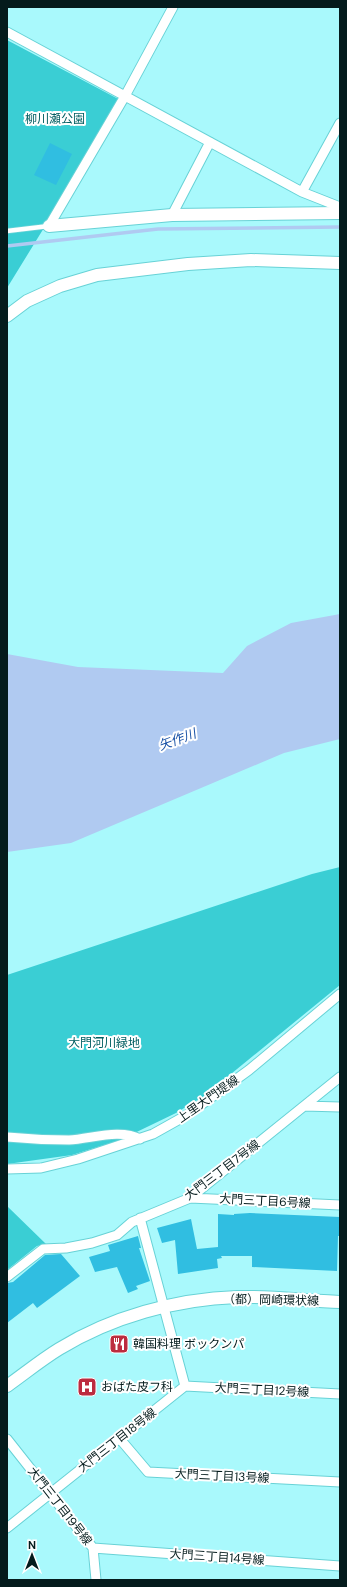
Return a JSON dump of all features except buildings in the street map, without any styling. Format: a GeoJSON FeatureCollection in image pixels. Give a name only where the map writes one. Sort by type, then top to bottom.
{"type":"FeatureCollection","features":[{"type":"Feature","properties":{"kind":"street"},"geometry":{"type":"LineString","coordinates":[[48,226],[125,96],[173,7]]}},
{"type":"Feature","properties":{"kind":"street"},"geometry":{"type":"LineString","coordinates":[[7,32],[302,192],[340,206]]}},
{"type":"Feature","properties":{"kind":"street"},"geometry":{"type":"LineString","coordinates":[[302,192],[340,123]]}},
{"type":"Feature","properties":{"kind":"street"},"geometry":{"type":"LineString","coordinates":[[172,215],[210,142]]}},
{"type":"Feature","properties":{"kind":"street"},"geometry":{"type":"LineString","coordinates":[[48,226],[172,215],[340,212]]}},
{"type":"Feature","properties":{"kind":"street"},"geometry":{"type":"LineString","coordinates":[[7,316],[27,301],[60,286],[97,275],[188,264],[251,260],[340,263]]}},
{"type":"Feature","properties":{"kind":"street","name":"上里大門堤線"},"geometry":{"type":"LineString","coordinates":[[7,1169],[41,1168],[78,1159],[153,1134],[187,1115],[249,1070],[340,994]]}},
{"type":"Feature","properties":{"kind":"street","name":"大門三丁目7号線"},"geometry":{"type":"LineString","coordinates":[[7,1278],[43,1249],[66,1248],[92,1243],[117,1235],[132,1222],[190,1198],[340,1077]]}},
{"type":"Feature","properties":{"kind":"street"},"geometry":{"type":"LineString","coordinates":[[304,1106],[340,1107]]}},
{"type":"Feature","properties":{"kind":"street"},"geometry":{"type":"LineString","coordinates":[[7,1137],[71,1140],[122,1134],[132,1135],[140,1139]]}},
{"type":"Feature","properties":{"kind":"street","name":"大門三丁目6号線"},"geometry":{"type":"LineString","coordinates":[[190,1198],[340,1205]]}},
{"type":"Feature","properties":{"kind":"street"},"geometry":{"type":"LineString","coordinates":[[140,1218],[185,1386]]}},
{"type":"Feature","properties":{"kind":"street","name":"（都）岡崎環状線"},"geometry":{"type":"LineString","coordinates":[[7,1386],[59,1349],[96,1330],[128,1318],[165,1307],[197,1301],[238,1297],[340,1302]]}},
{"type":"Feature","properties":{"kind":"street","name":"大門三丁目12号線"},"geometry":{"type":"LineString","coordinates":[[185,1386],[340,1394]]}},
{"type":"Feature","properties":{"kind":"street","name":"大門三丁目18号線"},"geometry":{"type":"LineString","coordinates":[[7,1528],[185,1386]]}},
{"type":"Feature","properties":{"kind":"street","name":"大門三丁目19号線"},"geometry":{"type":"LineString","coordinates":[[7,1439],[94,1548],[96,1580]]}},
{"type":"Feature","properties":{"kind":"street","name":"大門三丁目13号線"},"geometry":{"type":"LineString","coordinates":[[120,1439],[148,1472],[340,1482]]}},
{"type":"Feature","properties":{"kind":"street","name":"大門三丁目14号線"},"geometry":{"type":"LineString","coordinates":[[94,1548],[340,1566]]}},
{"type":"Feature","properties":{"kind":"lane"},"geometry":{"type":"LineString","coordinates":[[7,231],[48,226]]}},
{"type":"Feature","properties":{"kind":"green space","name":"柳川瀬公園"},"geometry":{"type":"Polygon","coordinates":[[[7,40],[122,101],[7,288],[7,40]]]}},
{"type":"Feature","properties":{"kind":"green space","name":"大門河川緑地"},"geometry":{"type":"Polygon","coordinates":[[[340,867],[340,985],[204,1096],[176,1113],[120,1140],[72,1155],[7,1164],[7,975],[312,874],[340,867]]]}},
{"type":"Feature","properties":{"kind":"green space"},"geometry":{"type":"Polygon","coordinates":[[[7,1206],[46,1244],[37,1246],[7,1270],[7,1206]]]}},
{"type":"Feature","properties":{"kind":"water","name":"矢作川"},"geometry":{"type":"Polygon","coordinates":[[[340,614],[340,739],[284,753],[71,843],[7,852],[7,654],[78,667],[223,673],[247,646],[291,623],[340,614]]]}},
{"type":"Feature","properties":{"kind":"waterway"},"geometry":{"type":"LineString","coordinates":[[7,246],[158,229],[340,227]]}},
{"type":"Feature","properties":{"kind":"place","name":"韓国料理 ボックンパ"},"geometry":{"type":"Point","coordinates":[119,1344]}},
{"type":"Feature","properties":{"kind":"place","name":"おばた皮フ科"},"geometry":{"type":"Point","coordinates":[87,1387]}}]}
